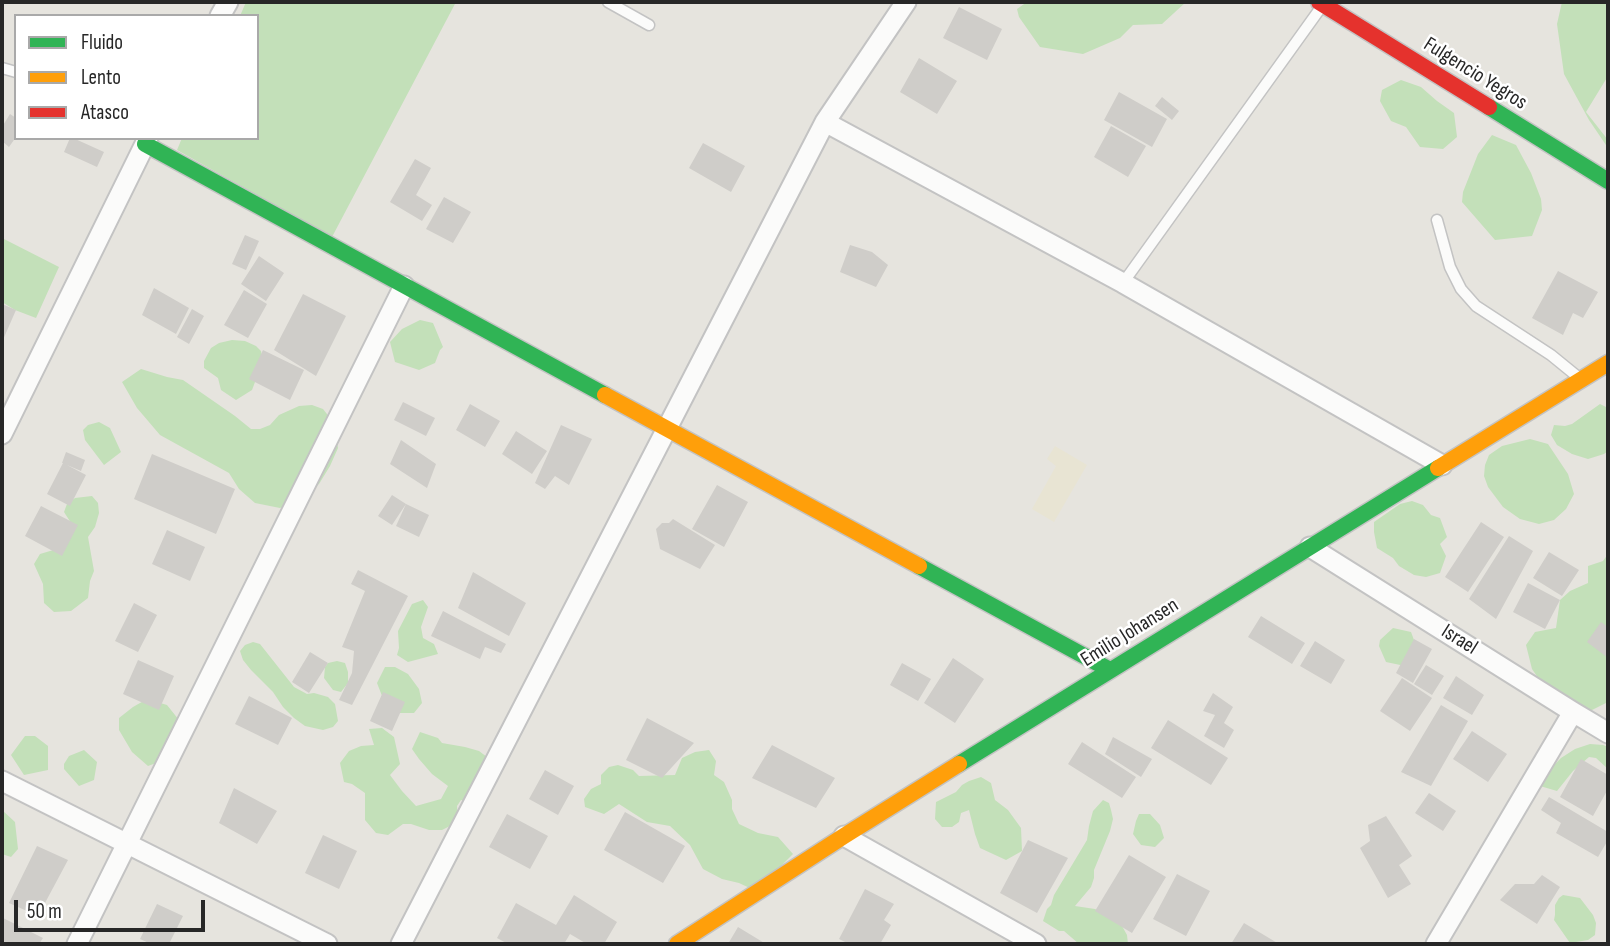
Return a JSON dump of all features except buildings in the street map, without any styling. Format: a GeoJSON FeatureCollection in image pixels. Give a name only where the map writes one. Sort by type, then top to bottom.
{"type":"FeatureCollection","features":[{"type":"Feature","properties":{"kind":"street"},"geometry":{"type":"LineString","coordinates":[[401,944],[825,122],[906,2]]}},
{"type":"Feature","properties":{"kind":"street","name":"Fulgencio Yegros"},"geometry":{"type":"LineString","coordinates":[[1323,3],[1608,181]]}},
{"type":"Feature","properties":{"kind":"street"},"geometry":{"type":"LineString","coordinates":[[825,122],[1123,283],[1442,465]]}},
{"type":"Feature","properties":{"kind":"street"},"geometry":{"type":"LineString","coordinates":[[2,434],[143,140],[404,286],[1110,670]]}},
{"type":"Feature","properties":{"kind":"street"},"geometry":{"type":"LineString","coordinates":[[77,944],[404,286]]}},
{"type":"Feature","properties":{"kind":"street","name":"Emilio Johansen"},"geometry":{"type":"LineString","coordinates":[[677,944],[1110,670],[1608,363]]}},
{"type":"Feature","properties":{"kind":"street","name":"Israel"},"geometry":{"type":"LineString","coordinates":[[1310,547],[1608,733]]}},
{"type":"Feature","properties":{"kind":"street"},"geometry":{"type":"LineString","coordinates":[[1436,944],[1573,712]]}},
{"type":"Feature","properties":{"kind":"street"},"geometry":{"type":"LineString","coordinates":[[2,781],[327,944]]}},
{"type":"Feature","properties":{"kind":"street"},"geometry":{"type":"LineString","coordinates":[[844,836],[1036,944]]}},
{"type":"Feature","properties":{"kind":"lane"},"geometry":{"type":"LineString","coordinates":[[608,2],[649,25]]}},
{"type":"Feature","properties":{"kind":"lane"},"geometry":{"type":"LineString","coordinates":[[1123,283],[1323,3]]}},
{"type":"Feature","properties":{"kind":"lane"},"geometry":{"type":"LineString","coordinates":[[1437,220],[1450,267],[1461,289],[1476,306],[1550,355],[1581,380]]}},
{"type":"Feature","properties":{"kind":"shaded area"},"geometry":{"type":"Polygon","coordinates":[[[1055,446],[1087,465],[1054,522],[1032,509],[1056,466],[1047,459],[1055,446]]]}},
{"type":"Feature","properties":{"kind":"green space"},"geometry":{"type":"Polygon","coordinates":[[[246,2],[456,2],[332,237],[177,150],[181,140],[259,140],[259,14],[241,14],[246,2]]]}},
{"type":"Feature","properties":{"kind":"green space"},"geometry":{"type":"Polygon","coordinates":[[[1027,2],[1186,2],[1162,24],[1133,25],[1120,38],[1083,54],[1040,47],[1019,17],[1017,9],[1027,2]]]}},
{"type":"Feature","properties":{"kind":"green space"},"geometry":{"type":"Polygon","coordinates":[[[1562,2],[1608,2],[1608,76],[1586,112],[1608,140],[1608,148],[1589,120],[1564,74],[1557,24],[1562,2]]]}},
{"type":"Feature","properties":{"kind":"green space"},"geometry":{"type":"Polygon","coordinates":[[[1401,80],[1421,87],[1454,113],[1457,137],[1443,149],[1420,147],[1406,127],[1391,121],[1380,101],[1382,90],[1401,80]]]}},
{"type":"Feature","properties":{"kind":"green space"},"geometry":{"type":"Polygon","coordinates":[[[1492,135],[1516,145],[1531,173],[1541,199],[1542,210],[1532,236],[1495,240],[1462,202],[1463,192],[1478,154],[1492,135]]]}},
{"type":"Feature","properties":{"kind":"green space"},"geometry":{"type":"Polygon","coordinates":[[[2,238],[59,267],[36,318],[2,302],[2,238]]]}},
{"type":"Feature","properties":{"kind":"green space"},"geometry":{"type":"Polygon","coordinates":[[[420,320],[433,323],[443,347],[435,363],[419,370],[395,362],[390,342],[402,329],[420,320]]]}},
{"type":"Feature","properties":{"kind":"green space"},"geometry":{"type":"Polygon","coordinates":[[[232,340],[245,341],[256,346],[262,356],[252,390],[236,400],[221,390],[218,378],[204,368],[204,361],[211,348],[232,340]]]}},
{"type":"Feature","properties":{"kind":"green space"},"geometry":{"type":"Polygon","coordinates":[[[141,369],[183,380],[251,429],[270,425],[279,415],[299,406],[312,405],[323,409],[334,423],[338,448],[330,466],[319,484],[299,500],[280,508],[255,503],[239,489],[229,473],[160,435],[137,408],[122,382],[141,369]]]}},
{"type":"Feature","properties":{"kind":"green space"},"geometry":{"type":"Polygon","coordinates":[[[1600,404],[1608,408],[1608,451],[1588,459],[1557,445],[1551,435],[1554,425],[1572,424],[1600,404]]]}},
{"type":"Feature","properties":{"kind":"green space"},"geometry":{"type":"Polygon","coordinates":[[[99,422],[110,428],[121,452],[104,465],[85,440],[83,430],[88,425],[99,422]]]}},
{"type":"Feature","properties":{"kind":"green space"},"geometry":{"type":"Polygon","coordinates":[[[1530,439],[1548,444],[1568,474],[1574,494],[1566,509],[1554,520],[1539,524],[1520,519],[1503,507],[1488,487],[1484,476],[1489,455],[1502,446],[1530,439]]]}},
{"type":"Feature","properties":{"kind":"green space"},"geometry":{"type":"Polygon","coordinates":[[[92,496],[98,503],[99,513],[95,527],[88,537],[94,571],[88,598],[71,611],[54,612],[44,603],[43,584],[34,564],[40,554],[60,548],[71,523],[64,512],[67,504],[75,498],[92,496]]]}},
{"type":"Feature","properties":{"kind":"green space"},"geometry":{"type":"Polygon","coordinates":[[[1412,501],[1423,505],[1431,515],[1440,518],[1447,537],[1440,544],[1446,556],[1440,573],[1426,577],[1414,575],[1377,548],[1374,532],[1374,522],[1400,504],[1412,501]]]}},
{"type":"Feature","properties":{"kind":"green space"},"geometry":{"type":"Polygon","coordinates":[[[1608,554],[1608,704],[1586,713],[1549,694],[1532,669],[1526,645],[1535,632],[1556,628],[1560,600],[1570,591],[1588,583],[1588,566],[1603,561],[1608,554]]]}},
{"type":"Feature","properties":{"kind":"green space"},"geometry":{"type":"Polygon","coordinates":[[[423,600],[428,607],[421,627],[423,638],[434,644],[438,654],[408,662],[397,655],[398,631],[412,604],[423,600]]]}},
{"type":"Feature","properties":{"kind":"green space"},"geometry":{"type":"Polygon","coordinates":[[[1393,628],[1411,632],[1417,648],[1405,666],[1386,662],[1379,646],[1380,640],[1393,628]]]}},
{"type":"Feature","properties":{"kind":"green space"},"geometry":{"type":"Polygon","coordinates":[[[253,642],[260,644],[294,687],[307,694],[328,697],[335,704],[338,721],[333,727],[323,730],[305,726],[283,707],[273,692],[243,660],[240,651],[253,642]]]}},
{"type":"Feature","properties":{"kind":"green space"},"geometry":{"type":"Polygon","coordinates":[[[328,663],[345,663],[348,672],[348,683],[341,692],[333,690],[324,678],[328,663]]]}},
{"type":"Feature","properties":{"kind":"green space"},"geometry":{"type":"Polygon","coordinates":[[[385,667],[395,667],[408,674],[419,689],[422,703],[414,713],[399,713],[384,701],[377,683],[385,667]]]}},
{"type":"Feature","properties":{"kind":"green space"},"geometry":{"type":"Polygon","coordinates":[[[147,699],[167,705],[179,720],[164,760],[148,766],[132,752],[119,730],[119,718],[147,699]]]}},
{"type":"Feature","properties":{"kind":"green space"},"geometry":{"type":"Polygon","coordinates":[[[382,728],[394,737],[400,764],[390,775],[416,806],[441,799],[448,786],[432,774],[412,749],[420,732],[438,738],[442,743],[479,751],[491,760],[495,772],[492,788],[484,800],[461,800],[457,806],[458,822],[442,830],[403,824],[388,835],[376,833],[365,820],[365,793],[344,782],[340,763],[349,751],[374,745],[369,729],[382,728]]]}},
{"type":"Feature","properties":{"kind":"green space"},"geometry":{"type":"Polygon","coordinates":[[[25,736],[35,736],[48,746],[48,770],[24,775],[11,755],[25,736]]]}},
{"type":"Feature","properties":{"kind":"green space"},"geometry":{"type":"Polygon","coordinates":[[[1590,744],[1608,747],[1608,769],[1596,758],[1589,757],[1557,791],[1540,786],[1561,758],[1590,744]]]}},
{"type":"Feature","properties":{"kind":"green space"},"geometry":{"type":"Polygon","coordinates":[[[84,750],[97,762],[94,780],[79,786],[64,769],[64,764],[69,756],[84,750]]]}},
{"type":"Feature","properties":{"kind":"green space"},"geometry":{"type":"Polygon","coordinates":[[[709,750],[716,761],[714,775],[724,782],[739,824],[758,833],[778,837],[793,854],[756,891],[703,869],[690,845],[670,826],[647,822],[619,804],[604,814],[585,807],[584,799],[591,789],[601,784],[601,775],[609,767],[618,765],[633,770],[639,776],[675,775],[682,758],[709,750]]]}},
{"type":"Feature","properties":{"kind":"green space"},"geometry":{"type":"Polygon","coordinates":[[[981,777],[991,783],[995,800],[1008,810],[1021,828],[1022,851],[1006,860],[980,848],[969,810],[961,813],[959,822],[952,827],[942,827],[935,819],[936,802],[956,792],[969,781],[981,777]]]}},
{"type":"Feature","properties":{"kind":"green space"},"geometry":{"type":"Polygon","coordinates":[[[1103,800],[1109,803],[1111,810],[1113,819],[1110,831],[1094,870],[1091,887],[1075,906],[1095,909],[1122,926],[1128,944],[1079,944],[1064,931],[1059,931],[1043,921],[1054,895],[1087,840],[1093,811],[1103,800]]]}},
{"type":"Feature","properties":{"kind":"green space"},"geometry":{"type":"Polygon","coordinates":[[[2,810],[15,822],[18,849],[11,857],[2,854],[2,810]]]}},
{"type":"Feature","properties":{"kind":"green space"},"geometry":{"type":"Polygon","coordinates":[[[1139,814],[1150,814],[1160,825],[1164,838],[1155,847],[1141,845],[1133,834],[1139,814]]]}},
{"type":"Feature","properties":{"kind":"green space"},"geometry":{"type":"Polygon","coordinates":[[[1563,895],[1580,898],[1593,915],[1596,923],[1595,935],[1588,940],[1570,943],[1554,920],[1555,905],[1563,895]]]}},
{"type":"Feature","properties":{"kind":"traffic: fast"},"geometry":{"type":"LineString","coordinates":[[1489,107],[1608,181]]}},
{"type":"Feature","properties":{"kind":"traffic: fast"},"geometry":{"type":"LineString","coordinates":[[145,144],[605,395]]}},
{"type":"Feature","properties":{"kind":"traffic: fast"},"geometry":{"type":"LineString","coordinates":[[959,764],[1438,468]]}},
{"type":"Feature","properties":{"kind":"traffic: fast"},"geometry":{"type":"LineString","coordinates":[[919,566],[1110,670]]}},
{"type":"Feature","properties":{"kind":"traffic: slow"},"geometry":{"type":"LineString","coordinates":[[1438,468],[1608,363]]}},
{"type":"Feature","properties":{"kind":"traffic: slow"},"geometry":{"type":"LineString","coordinates":[[605,395],[919,566]]}},
{"type":"Feature","properties":{"kind":"traffic: slow"},"geometry":{"type":"LineString","coordinates":[[677,944],[959,764]]}},
{"type":"Feature","properties":{"kind":"traffic: jam"},"geometry":{"type":"LineString","coordinates":[[1319,2],[1489,107]]}}]}
